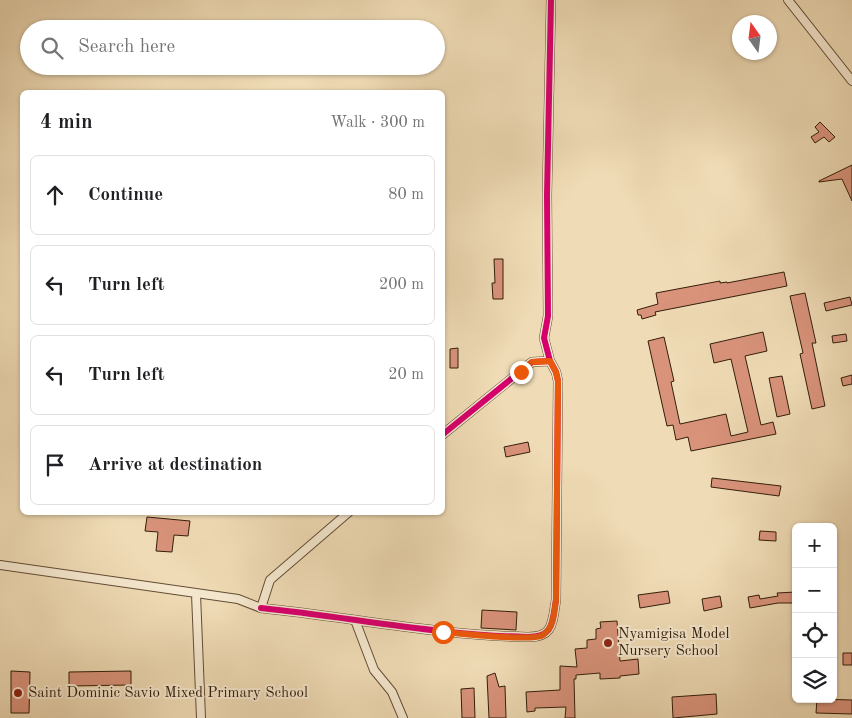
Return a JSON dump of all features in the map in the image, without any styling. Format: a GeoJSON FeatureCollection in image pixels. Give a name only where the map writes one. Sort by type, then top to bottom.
{"type":"FeatureCollection","features":[{"type":"Feature","properties":{"kind":"street"},"geometry":{"type":"LineString","coordinates":[[0,565],[238,599],[261,608],[320,614],[443,632],[496,637],[538,638],[544,634],[551,626],[556,600],[558,381],[544,338],[548,316],[547,195],[551,0]]}},
{"type":"Feature","properties":{"kind":"street"},"geometry":{"type":"LineString","coordinates":[[788,0],[852,81]]}},
{"type":"Feature","properties":{"kind":"street"},"geometry":{"type":"LineString","coordinates":[[445,433],[532,362],[550,361]]}},
{"type":"Feature","properties":{"kind":"street"},"geometry":{"type":"LineString","coordinates":[[261,608],[270,580],[345,515]]}},
{"type":"Feature","properties":{"kind":"street"},"geometry":{"type":"LineString","coordinates":[[196,594],[201,718]]}},
{"type":"Feature","properties":{"kind":"street"},"geometry":{"type":"LineString","coordinates":[[355,620],[374,670],[392,692],[403,718]]}},
{"type":"Feature","properties":{"kind":"building"},"geometry":{"type":"Polygon","coordinates":[[[820,122],[835,137],[829,142],[824,137],[815,143],[811,137],[819,132],[815,127],[820,122]]]}},
{"type":"Feature","properties":{"kind":"building"},"geometry":{"type":"Polygon","coordinates":[[[852,165],[852,201],[842,179],[819,182],[819,181],[852,165]]]}},
{"type":"Feature","properties":{"kind":"building"},"geometry":{"type":"Polygon","coordinates":[[[494,259],[503,259],[503,299],[493,299],[492,283],[495,283],[494,259]]]}},
{"type":"Feature","properties":{"kind":"building"},"geometry":{"type":"Polygon","coordinates":[[[784,272],[787,286],[655,312],[656,315],[642,319],[641,315],[638,315],[637,310],[658,304],[656,293],[720,281],[720,283],[727,283],[784,272]]]}},
{"type":"Feature","properties":{"kind":"building"},"geometry":{"type":"Polygon","coordinates":[[[805,293],[816,343],[812,343],[825,406],[812,409],[800,354],[803,353],[790,296],[805,293]]]}},
{"type":"Feature","properties":{"kind":"building"},"geometry":{"type":"Polygon","coordinates":[[[850,297],[852,305],[826,311],[824,303],[850,297]]]}},
{"type":"Feature","properties":{"kind":"building"},"geometry":{"type":"Polygon","coordinates":[[[763,332],[767,351],[745,356],[761,425],[773,422],[776,434],[691,451],[688,437],[676,440],[673,425],[667,426],[648,341],[664,337],[674,381],[671,382],[680,424],[726,414],[731,436],[748,432],[731,359],[714,363],[710,344],[763,332]]]}},
{"type":"Feature","properties":{"kind":"building"},"geometry":{"type":"Polygon","coordinates":[[[846,334],[847,341],[833,343],[832,336],[846,334]]]}},
{"type":"Feature","properties":{"kind":"building"},"geometry":{"type":"Polygon","coordinates":[[[458,348],[458,368],[450,368],[450,349],[458,348]]]}},
{"type":"Feature","properties":{"kind":"building"},"geometry":{"type":"Polygon","coordinates":[[[852,375],[852,384],[843,386],[841,378],[852,375]]]}},
{"type":"Feature","properties":{"kind":"building"},"geometry":{"type":"Polygon","coordinates":[[[782,376],[790,414],[777,417],[769,378],[782,376]]]}},
{"type":"Feature","properties":{"kind":"building"},"geometry":{"type":"Polygon","coordinates":[[[528,442],[530,452],[506,457],[504,447],[528,442]]]}},
{"type":"Feature","properties":{"kind":"building"},"geometry":{"type":"Polygon","coordinates":[[[712,478],[781,486],[779,496],[711,487],[712,478]]]}},
{"type":"Feature","properties":{"kind":"building"},"geometry":{"type":"Polygon","coordinates":[[[147,517],[190,521],[188,536],[174,535],[172,552],[156,551],[158,532],[145,531],[147,517]]]}},
{"type":"Feature","properties":{"kind":"building"},"geometry":{"type":"Polygon","coordinates":[[[760,531],[776,532],[776,541],[759,540],[760,531]]]}},
{"type":"Feature","properties":{"kind":"building"},"geometry":{"type":"Polygon","coordinates":[[[668,591],[670,603],[640,608],[638,595],[668,591]]]}},
{"type":"Feature","properties":{"kind":"building"},"geometry":{"type":"Polygon","coordinates":[[[792,592],[792,603],[778,603],[750,608],[748,597],[759,595],[760,599],[778,596],[777,593],[792,592]]]}},
{"type":"Feature","properties":{"kind":"building"},"geometry":{"type":"Polygon","coordinates":[[[720,596],[722,607],[704,611],[702,599],[720,596]]]}},
{"type":"Feature","properties":{"kind":"building"},"geometry":{"type":"Polygon","coordinates":[[[482,610],[517,612],[516,630],[481,628],[482,610]]]}},
{"type":"Feature","properties":{"kind":"building"},"geometry":{"type":"Polygon","coordinates":[[[617,621],[620,661],[638,659],[639,674],[620,676],[620,678],[600,679],[600,673],[576,675],[576,679],[574,679],[575,718],[565,718],[566,707],[535,708],[535,711],[527,712],[526,692],[560,690],[560,666],[577,667],[575,649],[587,648],[587,640],[596,639],[596,629],[601,628],[600,622],[617,621]]]}},
{"type":"Feature","properties":{"kind":"building"},"geometry":{"type":"Polygon","coordinates":[[[843,653],[852,653],[852,665],[843,665],[843,653]]]}},
{"type":"Feature","properties":{"kind":"building"},"geometry":{"type":"Polygon","coordinates":[[[11,671],[30,672],[29,713],[11,713],[11,671]]]}},
{"type":"Feature","properties":{"kind":"building"},"geometry":{"type":"Polygon","coordinates":[[[131,671],[131,685],[69,686],[69,672],[131,671]]]}},
{"type":"Feature","properties":{"kind":"building"},"geometry":{"type":"Polygon","coordinates":[[[495,673],[499,687],[505,686],[506,718],[489,718],[487,676],[495,673]]]}},
{"type":"Feature","properties":{"kind":"building"},"geometry":{"type":"Polygon","coordinates":[[[474,688],[475,718],[462,718],[461,689],[474,688]]]}},
{"type":"Feature","properties":{"kind":"building"},"geometry":{"type":"Polygon","coordinates":[[[716,694],[717,714],[673,718],[672,697],[716,694]]]}},
{"type":"Feature","properties":{"kind":"building"},"geometry":{"type":"Polygon","coordinates":[[[837,700],[852,700],[852,714],[816,713],[817,703],[837,703],[837,700]]]}},
{"type":"Feature","properties":{"kind":"cycle path"},"geometry":{"type":"LineString","coordinates":[[445,433],[532,362],[550,361],[544,338],[548,316],[547,195],[551,0]]}},
{"type":"Feature","properties":{"kind":"cycle path"},"geometry":{"type":"LineString","coordinates":[[261,608],[493,636],[535,637],[547,632],[552,622],[556,600],[558,381],[550,361]]}},
{"type":"Feature","properties":{"kind":"place","name":"Nyamigisa Model Nursery School"},"geometry":{"type":"Point","coordinates":[608,643]}},
{"type":"Feature","properties":{"kind":"place","name":"Saint Dominic Savio Mixed Primary School"},"geometry":{"type":"Point","coordinates":[18,693]}},
{"type":"Feature","properties":{"kind":"route"},"geometry":{"type":"LineString","coordinates":[[443,632],[496,637],[538,638],[551,626],[556,600],[558,381],[550,361],[532,362],[521,372]]}}]}
